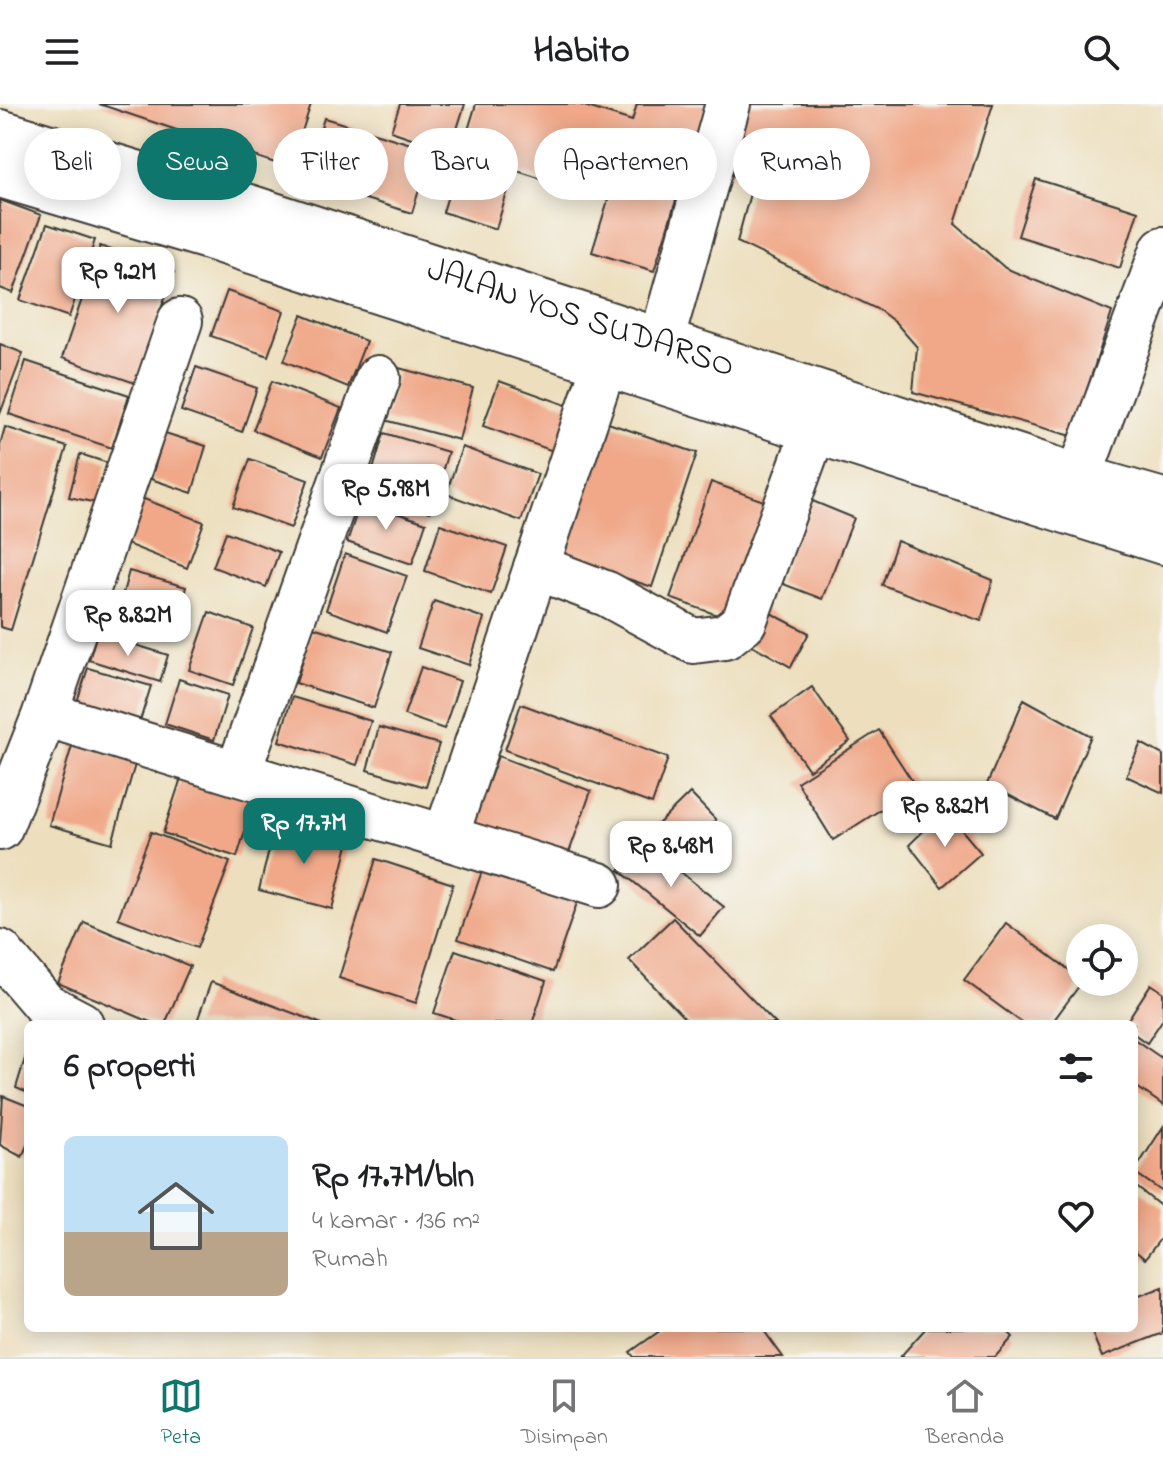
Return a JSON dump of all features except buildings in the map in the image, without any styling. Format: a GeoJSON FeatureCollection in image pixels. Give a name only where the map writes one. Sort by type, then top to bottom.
{"type":"FeatureCollection","features":[{"type":"Feature","properties":{"kind":"main road"},"geometry":{"type":"LineString","coordinates":[[661,342],[728,104]]}},
{"type":"Feature","properties":{"kind":"main road","name":"JALAN YOS SUDARSO"},"geometry":{"type":"LineString","coordinates":[[0,132],[340,258],[604,365],[1163,542]]}},
{"type":"Feature","properties":{"kind":"main road","name":"JALAN YOS SUDARSO"},"geometry":{"type":"LineString","coordinates":[[0,175],[340,258],[661,342],[1079,477],[1163,501]]}},
{"type":"Feature","properties":{"kind":"main road"},"geometry":{"type":"LineString","coordinates":[[1079,477],[1163,249]]}},
{"type":"Feature","properties":{"kind":"main road"},"geometry":{"type":"LineString","coordinates":[[0,828],[45,714],[180,321]]}},
{"type":"Feature","properties":{"kind":"main road"},"geometry":{"type":"LineString","coordinates":[[446,836],[604,365]]}},
{"type":"Feature","properties":{"kind":"main road"},"geometry":{"type":"LineString","coordinates":[[238,773],[378,378]]}},
{"type":"Feature","properties":{"kind":"main road"},"geometry":{"type":"LineString","coordinates":[[536,567],[607,594],[693,641],[725,637],[744,622],[814,430]]}},
{"type":"Feature","properties":{"kind":"main road"},"geometry":{"type":"LineString","coordinates":[[45,714],[599,885]]}},
{"type":"Feature","properties":{"kind":"main road"},"geometry":{"type":"LineString","coordinates":[[0,952],[45,1005],[73,1020]]}}]}
